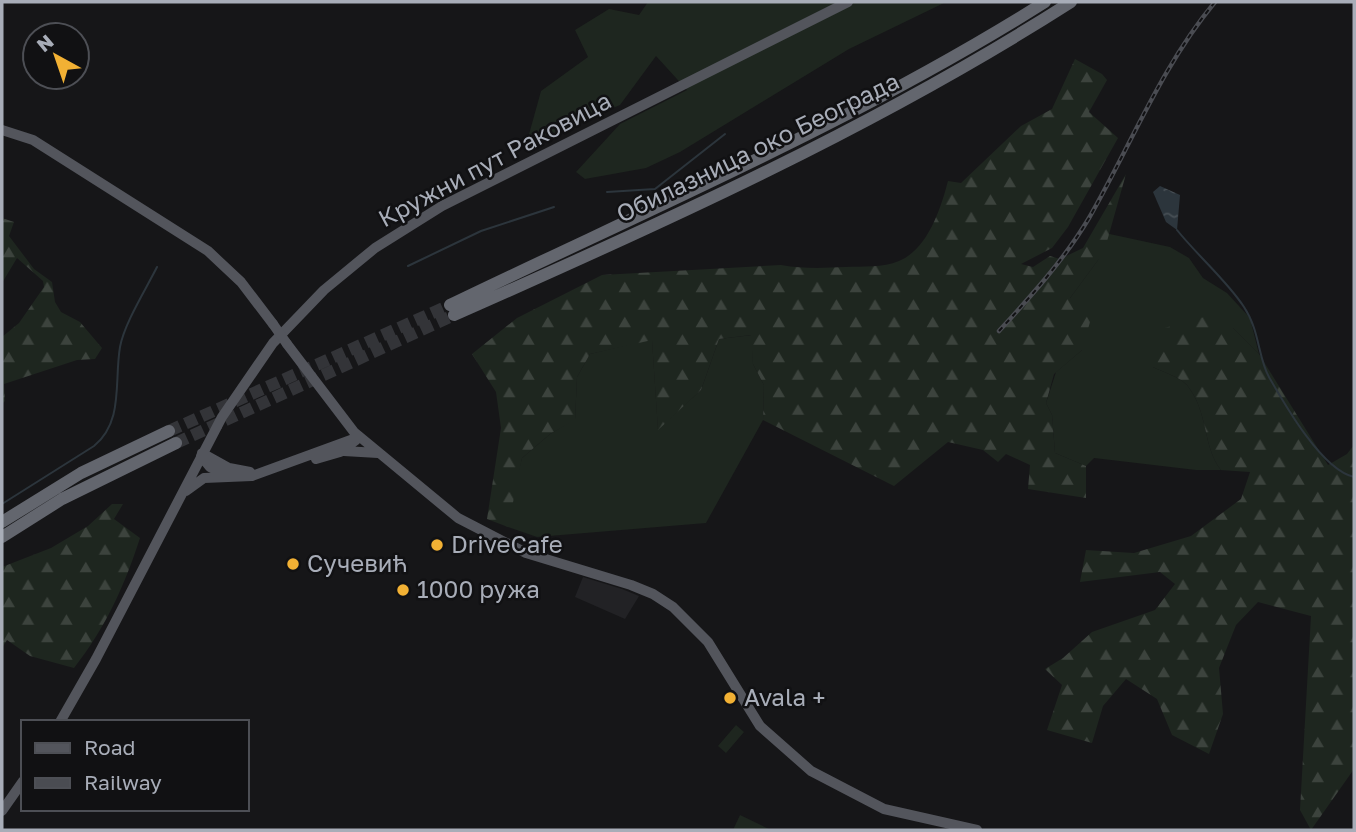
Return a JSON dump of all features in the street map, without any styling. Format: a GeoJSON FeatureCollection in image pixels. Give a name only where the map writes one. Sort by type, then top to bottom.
{"type":"FeatureCollection","features":[{"type":"Feature","properties":{"kind":"highway","name":"Обилазница око Београда"},"geometry":{"type":"LineString","coordinates":[[1045,2],[952,59],[781,149],[452,310],[673,216],[837,135],[963,68],[1071,2]]}},
{"type":"Feature","properties":{"kind":"highway"},"geometry":{"type":"LineString","coordinates":[[2,522],[81,473],[169,431]]}},
{"type":"Feature","properties":{"kind":"highway"},"geometry":{"type":"LineString","coordinates":[[2,537],[62,499],[176,443]]}},
{"type":"Feature","properties":{"kind":"main road","name":"Кружни пут Раковица"},"geometry":{"type":"LineString","coordinates":[[61,720],[238,390],[274,342],[315,298],[381,243],[442,206],[848,2]]}},
{"type":"Feature","properties":{"kind":"main road"},"geometry":{"type":"LineString","coordinates":[[2,130],[33,140],[208,251],[241,282],[337,413],[359,437],[444,509],[492,538],[539,558],[631,585],[667,602],[708,642],[745,706],[767,734],[831,783],[895,813],[977,830]]}},
{"type":"Feature","properties":{"kind":"main road"},"geometry":{"type":"LineString","coordinates":[[337,413],[341,433],[339,448]]}},
{"type":"Feature","properties":{"kind":"main road"},"geometry":{"type":"LineString","coordinates":[[181,496],[204,478],[258,474],[339,448],[359,437]]}},
{"type":"Feature","properties":{"kind":"main road"},"geometry":{"type":"LineString","coordinates":[[339,448],[377,453]]}},
{"type":"Feature","properties":{"kind":"main road"},"geometry":{"type":"LineString","coordinates":[[201,455],[229,468],[258,474]]}},
{"type":"Feature","properties":{"kind":"main road"},"geometry":{"type":"LineString","coordinates":[[201,455],[210,467],[232,476]]}},
{"type":"Feature","properties":{"kind":"main road"},"geometry":{"type":"LineString","coordinates":[[2,811],[21,784]]}},
{"type":"Feature","properties":{"kind":"shaded area"},"geometry":{"type":"Polygon","coordinates":[[[583,577],[639,596],[625,619],[575,597],[583,577]]]}},
{"type":"Feature","properties":{"kind":"green space"},"geometry":{"type":"Polygon","coordinates":[[[648,2],[946,2],[849,49],[680,152],[646,168],[585,179],[576,172],[620,124],[687,90],[656,56],[620,105],[532,143],[528,138],[541,91],[588,57],[575,30],[609,9],[639,15],[648,2]]]}},
{"type":"Feature","properties":{"kind":"green space"},"geometry":{"type":"Polygon","coordinates":[[[1075,59],[1102,74],[1107,80],[1089,112],[1118,138],[1068,227],[1052,248],[1021,264],[1033,267],[1050,256],[1060,259],[1083,248],[1126,174],[1104,252],[1070,298],[1094,308],[1082,350],[1054,374],[1046,403],[1052,415],[1055,453],[1086,466],[1086,498],[1028,489],[1030,465],[1006,454],[998,462],[983,450],[948,442],[894,486],[763,420],[764,385],[753,364],[751,335],[719,339],[701,390],[658,430],[652,340],[590,354],[577,377],[575,420],[550,434],[522,458],[508,527],[487,519],[501,428],[496,392],[472,354],[517,318],[602,275],[781,265],[814,268],[873,266],[899,261],[918,247],[932,227],[948,181],[961,183],[1021,126],[1052,109],[1075,59]]]}},
{"type":"Feature","properties":{"kind":"green space"},"geometry":{"type":"Polygon","coordinates":[[[2,218],[14,222],[9,236],[34,269],[52,282],[55,302],[61,312],[80,322],[102,348],[95,359],[77,360],[4,384],[5,401],[2,404],[2,337],[19,323],[44,287],[43,281],[17,258],[2,283],[2,218]]]}},
{"type":"Feature","properties":{"kind":"green space"},"geometry":{"type":"Polygon","coordinates":[[[1105,233],[1170,247],[1189,258],[1203,278],[1227,293],[1250,318],[1259,354],[1233,328],[1153,367],[1184,382],[1194,395],[1211,450],[1221,470],[1196,470],[1094,458],[1086,466],[1055,453],[1052,415],[1046,403],[1056,372],[1082,350],[1070,298],[1098,260],[1105,233]]]}},
{"type":"Feature","properties":{"kind":"green space"},"geometry":{"type":"Polygon","coordinates":[[[1207,316],[1233,328],[1259,354],[1328,465],[1347,454],[1354,445],[1354,769],[1311,830],[1300,810],[1311,616],[1258,602],[1236,625],[1219,668],[1223,714],[1209,754],[1172,735],[1157,699],[1126,679],[1103,706],[1092,743],[1047,730],[1062,685],[1045,669],[1063,658],[1092,632],[1155,610],[1175,584],[1160,572],[1080,582],[1086,550],[1134,553],[1191,536],[1241,499],[1250,472],[1221,470],[1211,450],[1194,395],[1184,382],[1153,367],[1154,331],[1207,316]]]}},
{"type":"Feature","properties":{"kind":"green space"},"geometry":{"type":"Polygon","coordinates":[[[752,335],[753,364],[764,385],[763,420],[706,523],[537,537],[505,526],[522,458],[550,434],[575,419],[577,377],[590,354],[652,339],[658,429],[701,390],[719,339],[752,335]]]}},
{"type":"Feature","properties":{"kind":"green space"},"geometry":{"type":"Polygon","coordinates":[[[112,504],[123,504],[114,519],[140,538],[113,606],[96,637],[74,668],[30,656],[7,640],[2,648],[2,567],[51,548],[88,526],[112,504]]]}},
{"type":"Feature","properties":{"kind":"green space"},"geometry":{"type":"Polygon","coordinates":[[[736,725],[744,732],[726,753],[718,746],[736,725]]]}},
{"type":"Feature","properties":{"kind":"green space"},"geometry":{"type":"Polygon","coordinates":[[[740,815],[771,830],[733,830],[740,815]]]}},
{"type":"Feature","properties":{"kind":"water"},"geometry":{"type":"Polygon","coordinates":[[[1160,186],[1180,195],[1177,230],[1166,222],[1153,192],[1160,186]]]}},
{"type":"Feature","properties":{"kind":"waterway"},"geometry":{"type":"LineString","coordinates":[[607,192],[655,189],[725,134]]}},
{"type":"Feature","properties":{"kind":"waterway"},"geometry":{"type":"LineString","coordinates":[[408,266],[481,231],[554,207]]}},
{"type":"Feature","properties":{"kind":"waterway"},"geometry":{"type":"LineString","coordinates":[[1177,230],[1244,307],[1253,325],[1269,377],[1305,435],[1329,462],[1354,477]]}},
{"type":"Feature","properties":{"kind":"waterway"},"geometry":{"type":"LineString","coordinates":[[2,504],[94,446],[103,436],[114,413],[122,338],[157,267]]}},
{"type":"Feature","properties":{"kind":"tunnel"},"geometry":{"type":"LineString","coordinates":[[169,431],[450,305]]}},
{"type":"Feature","properties":{"kind":"tunnel"},"geometry":{"type":"LineString","coordinates":[[176,443],[454,315]]}},
{"type":"Feature","properties":{"kind":"railway"},"geometry":{"type":"LineString","coordinates":[[999,331],[1047,277],[1089,218],[1162,80],[1215,2]]}},
{"type":"Feature","properties":{"kind":"place","name":"DriveCafe"},"geometry":{"type":"Point","coordinates":[437,545]}},
{"type":"Feature","properties":{"kind":"place","name":"Сучевић"},"geometry":{"type":"Point","coordinates":[293,564]}},
{"type":"Feature","properties":{"kind":"place","name":"1000 ружа"},"geometry":{"type":"Point","coordinates":[403,590]}},
{"type":"Feature","properties":{"kind":"place","name":"Avala +"},"geometry":{"type":"Point","coordinates":[730,698]}}]}
